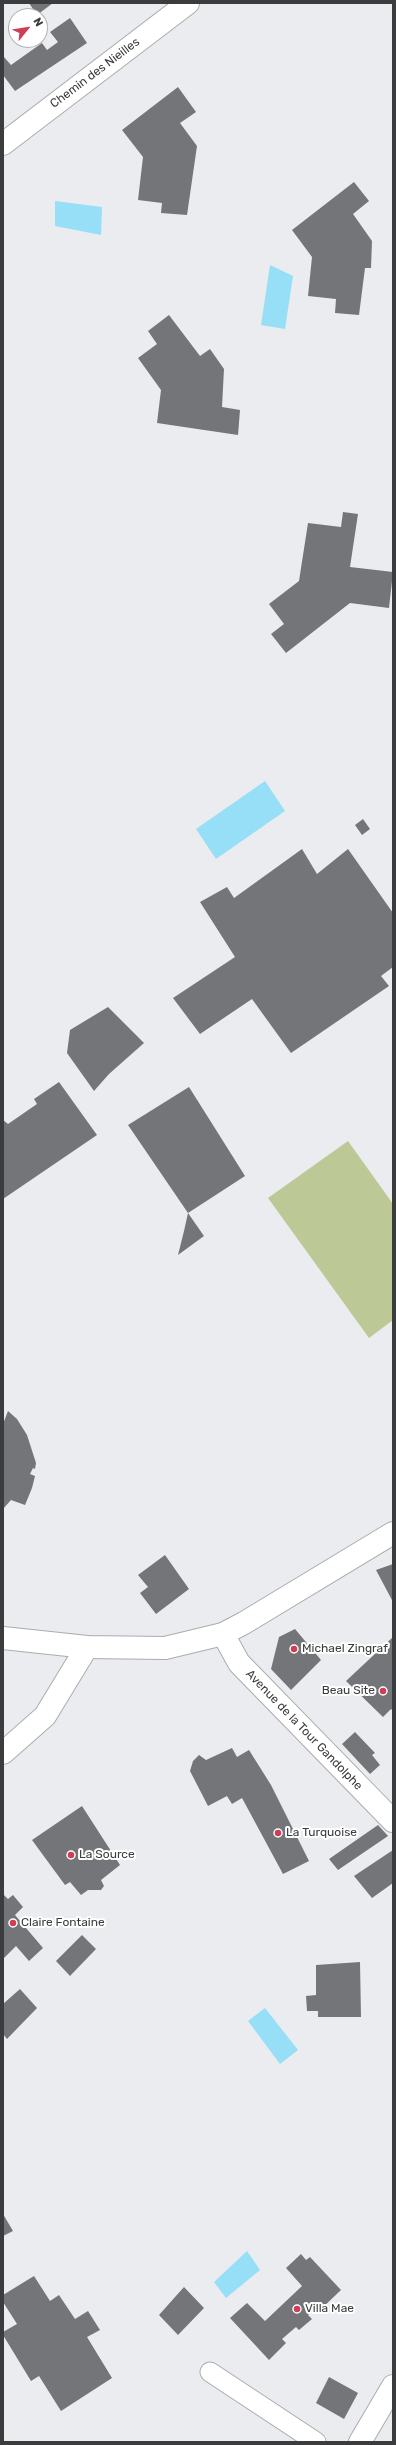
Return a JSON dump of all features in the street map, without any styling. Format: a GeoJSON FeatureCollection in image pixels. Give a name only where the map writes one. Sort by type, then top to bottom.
{"type":"FeatureCollection","features":[{"type":"Feature","properties":{"kind":"street","name":"Chemin des Nieilles"},"geometry":{"type":"LineString","coordinates":[[3,144],[188,3]]}},
{"type":"Feature","properties":{"kind":"street"},"geometry":{"type":"LineString","coordinates":[[3,1638],[87,1647],[166,1648],[223,1634],[244,1623],[392,1534]]}},
{"type":"Feature","properties":{"kind":"street","name":"Avenue de la Tour Gandolphe"},"geometry":{"type":"LineString","coordinates":[[223,1634],[239,1663],[393,1821]]}},
{"type":"Feature","properties":{"kind":"street"},"geometry":{"type":"LineString","coordinates":[[3,1753],[45,1716],[87,1647]]}},
{"type":"Feature","properties":{"kind":"street"},"geometry":{"type":"LineString","coordinates":[[360,2442],[393,2386]]}},
{"type":"Feature","properties":{"kind":"lane"},"geometry":{"type":"LineString","coordinates":[[210,2372],[316,2442]]}},
{"type":"Feature","properties":{"kind":"green space"},"geometry":{"type":"Polygon","coordinates":[[[348,1141],[393,1204],[393,1320],[369,1338],[268,1198],[348,1141]]]}},
{"type":"Feature","properties":{"kind":"water"},"geometry":{"type":"Polygon","coordinates":[[[55,201],[102,207],[101,235],[55,226],[55,201]]]}},
{"type":"Feature","properties":{"kind":"water"},"geometry":{"type":"Polygon","coordinates":[[[270,265],[293,276],[285,329],[261,325],[270,265]]]}},
{"type":"Feature","properties":{"kind":"water"},"geometry":{"type":"Polygon","coordinates":[[[265,781],[285,811],[216,859],[196,829],[265,781]]]}},
{"type":"Feature","properties":{"kind":"water"},"geometry":{"type":"Polygon","coordinates":[[[265,2008],[298,2050],[280,2064],[248,2021],[265,2008]]]}},
{"type":"Feature","properties":{"kind":"water"},"geometry":{"type":"Polygon","coordinates":[[[247,2251],[260,2270],[226,2298],[214,2282],[247,2251]]]}},
{"type":"Feature","properties":{"kind":"building"},"geometry":{"type":"Polygon","coordinates":[[[29,3],[53,3],[46,8],[32,8],[29,3]]]}},
{"type":"Feature","properties":{"kind":"building"},"geometry":{"type":"Polygon","coordinates":[[[70,18],[87,43],[15,91],[3,75],[3,58],[4,57],[11,65],[35,48],[46,48],[47,50],[58,42],[50,32],[70,18]]]}},
{"type":"Feature","properties":{"kind":"building"},"geometry":{"type":"Polygon","coordinates":[[[178,87],[196,112],[180,123],[197,146],[187,215],[161,213],[162,203],[138,200],[143,157],[122,130],[178,87]]]}},
{"type":"Feature","properties":{"kind":"building"},"geometry":{"type":"Polygon","coordinates":[[[354,182],[369,201],[353,214],[372,241],[371,268],[365,268],[359,315],[335,313],[336,299],[308,296],[312,257],[292,230],[354,182]]]}},
{"type":"Feature","properties":{"kind":"building"},"geometry":{"type":"Polygon","coordinates":[[[169,315],[200,356],[210,349],[224,369],[222,407],[240,410],[238,435],[157,423],[161,390],[138,358],[157,344],[148,331],[169,315]]]}},
{"type":"Feature","properties":{"kind":"building"},"geometry":{"type":"Polygon","coordinates":[[[343,512],[358,514],[350,567],[393,572],[389,608],[350,603],[286,653],[271,634],[284,624],[269,604],[299,581],[308,523],[341,527],[343,512]]]}},
{"type":"Feature","properties":{"kind":"building"},"geometry":{"type":"Polygon","coordinates":[[[363,819],[370,829],[362,835],[355,825],[363,819]]]}},
{"type":"Feature","properties":{"kind":"building"},"geometry":{"type":"Polygon","coordinates":[[[302,849],[317,874],[348,849],[393,913],[393,967],[381,976],[389,986],[291,1053],[252,999],[200,1034],[173,998],[235,957],[200,902],[227,887],[234,898],[302,849]]]}},
{"type":"Feature","properties":{"kind":"building"},"geometry":{"type":"Polygon","coordinates":[[[108,1007],[144,1043],[109,1074],[94,1091],[67,1053],[70,1030],[108,1007]]]}},
{"type":"Feature","properties":{"kind":"building"},"geometry":{"type":"Polygon","coordinates":[[[59,1082],[97,1135],[3,1199],[3,1120],[8,1124],[37,1104],[34,1099],[59,1082]]]}},
{"type":"Feature","properties":{"kind":"building"},"geometry":{"type":"Polygon","coordinates":[[[189,1087],[245,1176],[188,1213],[128,1125],[189,1087]]]}},
{"type":"Feature","properties":{"kind":"building"},"geometry":{"type":"Polygon","coordinates":[[[188,1213],[204,1236],[178,1255],[184,1231],[188,1213]]]}},
{"type":"Feature","properties":{"kind":"building"},"geometry":{"type":"Polygon","coordinates":[[[8,1411],[17,1419],[27,1435],[36,1463],[35,1469],[33,1468],[30,1474],[35,1476],[25,1505],[11,1500],[3,1509],[3,1424],[8,1411]]]}},
{"type":"Feature","properties":{"kind":"building"},"geometry":{"type":"Polygon","coordinates":[[[165,1555],[189,1589],[156,1614],[140,1593],[148,1587],[138,1575],[165,1555]]]}},
{"type":"Feature","properties":{"kind":"building"},"geometry":{"type":"Polygon","coordinates":[[[393,1564],[393,1602],[376,1570],[393,1564]]]}},
{"type":"Feature","properties":{"kind":"building","name":"Michael Zingraf"},"geometry":{"type":"Polygon","coordinates":[[[295,1629],[321,1660],[291,1690],[271,1669],[279,1637],[295,1629]]]}},
{"type":"Feature","properties":{"kind":"building","name":"Beau Site"},"geometry":{"type":"Polygon","coordinates":[[[393,1637],[393,1711],[391,1709],[383,1717],[346,1681],[393,1637]]]}},
{"type":"Feature","properties":{"kind":"building"},"geometry":{"type":"Polygon","coordinates":[[[355,1732],[375,1753],[372,1755],[380,1765],[370,1774],[342,1744],[355,1732]]]}},
{"type":"Feature","properties":{"kind":"building","name":"La Turquoise"},"geometry":{"type":"Polygon","coordinates":[[[232,1748],[237,1757],[249,1750],[271,1785],[309,1861],[283,1874],[242,1798],[232,1804],[227,1796],[208,1806],[190,1771],[193,1761],[199,1755],[206,1760],[232,1748]]]}},
{"type":"Feature","properties":{"kind":"building","name":"La Source"},"geometry":{"type":"Polygon","coordinates":[[[82,1806],[120,1865],[101,1880],[104,1886],[101,1890],[88,1890],[81,1895],[70,1882],[65,1885],[32,1840],[82,1806]]]}},
{"type":"Feature","properties":{"kind":"building"},"geometry":{"type":"Polygon","coordinates":[[[378,1825],[388,1836],[338,1870],[329,1859],[378,1825]]]}},
{"type":"Feature","properties":{"kind":"building"},"geometry":{"type":"Polygon","coordinates":[[[393,1850],[393,1883],[372,1898],[354,1876],[393,1850]]]}},
{"type":"Feature","properties":{"kind":"building","name":"Claire Fontaine"},"geometry":{"type":"Polygon","coordinates":[[[3,1894],[8,1899],[13,1895],[23,1907],[15,1915],[43,1948],[29,1961],[16,1946],[3,1959],[3,1894]]]}},
{"type":"Feature","properties":{"kind":"building"},"geometry":{"type":"Polygon","coordinates":[[[82,1935],[96,1949],[70,1976],[56,1961],[82,1935]]]}},
{"type":"Feature","properties":{"kind":"building"},"geometry":{"type":"Polygon","coordinates":[[[360,1962],[361,2017],[318,2017],[318,2011],[307,2011],[306,1996],[316,1995],[316,1965],[360,1962]]]}},
{"type":"Feature","properties":{"kind":"building"},"geometry":{"type":"Polygon","coordinates":[[[20,1989],[37,2008],[7,2039],[3,2034],[3,2004],[20,1989]]]}},
{"type":"Feature","properties":{"kind":"building"},"geometry":{"type":"Polygon","coordinates":[[[3,2214],[13,2231],[3,2236],[3,2214]]]}},
{"type":"Feature","properties":{"kind":"building","name":"Villa Mae"},"geometry":{"type":"Polygon","coordinates":[[[301,2254],[306,2260],[310,2257],[341,2290],[320,2310],[317,2307],[308,2315],[312,2319],[299,2330],[296,2327],[282,2339],[286,2343],[269,2360],[230,2318],[247,2303],[265,2321],[302,2286],[286,2268],[301,2254]]]}},
{"type":"Feature","properties":{"kind":"building"},"geometry":{"type":"Polygon","coordinates":[[[34,2276],[50,2301],[59,2295],[75,2319],[88,2311],[100,2330],[87,2337],[112,2378],[61,2411],[39,2376],[31,2381],[3,2335],[3,2332],[17,2324],[3,2302],[3,2295],[34,2276]]]}},
{"type":"Feature","properties":{"kind":"building"},"geometry":{"type":"Polygon","coordinates":[[[184,2287],[204,2308],[178,2335],[159,2315],[184,2287]]]}},
{"type":"Feature","properties":{"kind":"building"},"geometry":{"type":"Polygon","coordinates":[[[329,2377],[358,2393],[344,2419],[316,2403],[329,2377]]]}},
{"type":"Feature","properties":{"kind":"place","name":"Michael Zingraf"},"geometry":{"type":"Point","coordinates":[294,1649]}},
{"type":"Feature","properties":{"kind":"place","name":"Beau Site"},"geometry":{"type":"Point","coordinates":[383,1691]}},
{"type":"Feature","properties":{"kind":"place","name":"La Turquoise"},"geometry":{"type":"Point","coordinates":[278,1833]}},
{"type":"Feature","properties":{"kind":"place","name":"La Source"},"geometry":{"type":"Point","coordinates":[71,1855]}},
{"type":"Feature","properties":{"kind":"place","name":"Claire Fontaine"},"geometry":{"type":"Point","coordinates":[13,1923]}},
{"type":"Feature","properties":{"kind":"place","name":"Villa Mae"},"geometry":{"type":"Point","coordinates":[297,2309]}}]}
